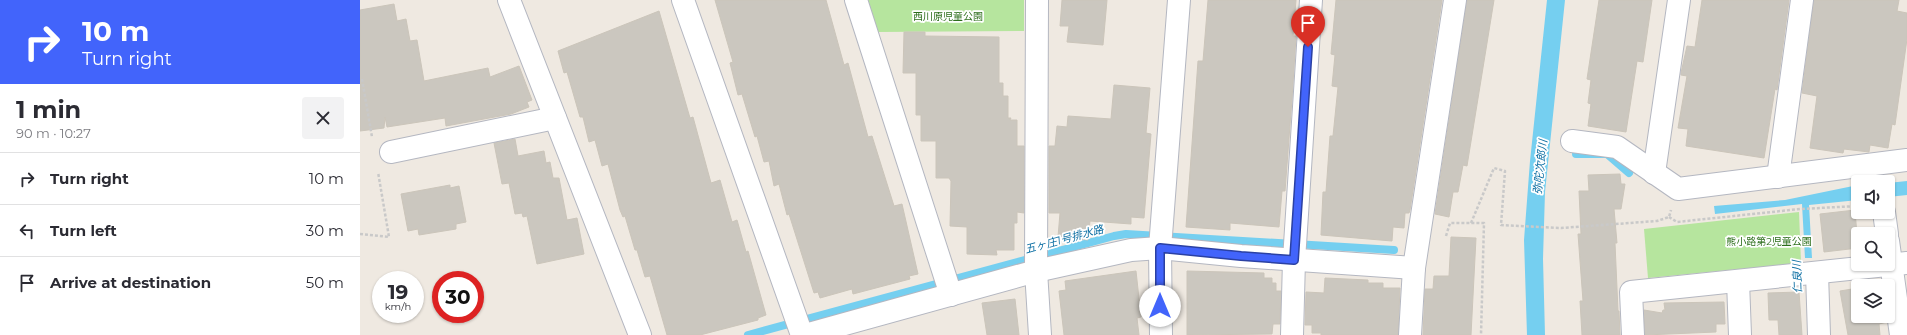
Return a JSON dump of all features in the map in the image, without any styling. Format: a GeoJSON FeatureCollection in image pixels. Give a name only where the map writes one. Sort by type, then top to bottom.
{"type":"FeatureCollection","features":[{"type":"Feature","properties":{"kind":"street"},"geometry":{"type":"LineString","coordinates":[[509,0],[640,335]]}},
{"type":"Feature","properties":{"kind":"street"},"geometry":{"type":"LineString","coordinates":[[683,0],[800,328],[1036,261],[1131,250],[1161,238],[1241,256],[1295,248],[1415,259]]}},
{"type":"Feature","properties":{"kind":"street"},"geometry":{"type":"LineString","coordinates":[[856,0],[948,285]]}},
{"type":"Feature","properties":{"kind":"street"},"geometry":{"type":"LineString","coordinates":[[1037,0],[1036,261],[1040,335]]}},
{"type":"Feature","properties":{"kind":"street"},"geometry":{"type":"LineString","coordinates":[[1160,335],[1161,238],[1179,0]]}},
{"type":"Feature","properties":{"kind":"street"},"geometry":{"type":"LineString","coordinates":[[1292,335],[1295,248],[1311,0]]}},
{"type":"Feature","properties":{"kind":"street"},"geometry":{"type":"LineString","coordinates":[[1410,335],[1415,259],[1455,0]]}},
{"type":"Feature","properties":{"kind":"street"},"geometry":{"type":"LineString","coordinates":[[1654,173],[1679,0]]}},
{"type":"Feature","properties":{"kind":"street"},"geometry":{"type":"LineString","coordinates":[[1778,177],[1802,0]]}},
{"type":"Feature","properties":{"kind":"street"},"geometry":{"type":"LineString","coordinates":[[391,152],[555,118]]}},
{"type":"Feature","properties":{"kind":"street"},"geometry":{"type":"LineString","coordinates":[[1572,141],[1617,147],[1678,189],[1778,177],[1879,173],[1907,160]]}},
{"type":"Feature","properties":{"kind":"street"},"geometry":{"type":"LineString","coordinates":[[1632,335],[1631,292],[1899,264],[1901,335]]}},
{"type":"Feature","properties":{"kind":"street"},"geometry":{"type":"LineString","coordinates":[[1816,273],[1819,335]]}},
{"type":"Feature","properties":{"kind":"street"},"geometry":{"type":"LineString","coordinates":[[1738,281],[1740,335]]}},
{"type":"Feature","properties":{"kind":"path"},"geometry":{"type":"LineString","coordinates":[[1471,223],[1494,168],[1505,171],[1501,225],[1561,228],[1656,221]]}},
{"type":"Feature","properties":{"kind":"path"},"geometry":{"type":"LineString","coordinates":[[1668,217],[1677,222],[1810,208],[1851,206]]}},
{"type":"Feature","properties":{"kind":"path"},"geometry":{"type":"LineString","coordinates":[[1415,259],[1441,249],[1450,223],[1484,223],[1481,335]]}},
{"type":"Feature","properties":{"kind":"green space","name":"西川原児童公園"},"geometry":{"type":"Polygon","coordinates":[[[867,0],[1024,0],[1024,31],[878,32],[867,0]]]}},
{"type":"Feature","properties":{"kind":"green space","name":"熊小路第2児童公園"},"geometry":{"type":"Polygon","coordinates":[[[1799,212],[1801,263],[1648,278],[1644,229],[1799,212]]]}},
{"type":"Feature","properties":{"kind":"water","name":"弥陀次郎川"},"geometry":{"type":"Polygon","coordinates":[[[1547,0],[1565,0],[1545,192],[1543,259],[1545,335],[1527,335],[1524,240],[1530,161],[1547,0]]]}},
{"type":"Feature","properties":{"kind":"water"},"geometry":{"type":"Polygon","coordinates":[[[1907,181],[1907,195],[1895,196],[1895,182],[1907,181]]]}},
{"type":"Feature","properties":{"kind":"water"},"geometry":{"type":"Polygon","coordinates":[[[1851,186],[1851,201],[1809,205],[1812,258],[1805,258],[1802,204],[1715,214],[1714,206],[1785,200],[1851,186]]]}},
{"type":"Feature","properties":{"kind":"building"},"geometry":{"type":"Polygon","coordinates":[[[715,0],[826,0],[844,65],[848,63],[868,137],[872,136],[894,206],[902,204],[918,274],[909,276],[910,279],[853,294],[852,289],[820,298],[818,292],[814,293],[789,214],[787,215],[779,184],[774,186],[769,161],[764,162],[757,136],[755,137],[742,94],[738,95],[730,63],[733,62],[715,0]]]}},
{"type":"Feature","properties":{"kind":"building"},"geometry":{"type":"Polygon","coordinates":[[[1062,0],[1107,0],[1103,45],[1067,42],[1069,26],[1060,26],[1062,0]]]}},
{"type":"Feature","properties":{"kind":"building"},"geometry":{"type":"Polygon","coordinates":[[[1208,0],[1296,0],[1293,36],[1296,36],[1292,99],[1285,191],[1282,191],[1279,227],[1230,223],[1230,230],[1186,227],[1198,61],[1203,61],[1208,0]]]}},
{"type":"Feature","properties":{"kind":"building"},"geometry":{"type":"Polygon","coordinates":[[[1336,0],[1442,0],[1410,210],[1409,213],[1405,213],[1404,228],[1393,227],[1392,241],[1321,235],[1323,192],[1326,192],[1330,136],[1333,136],[1338,87],[1332,86],[1335,55],[1331,54],[1336,0]]]}},
{"type":"Feature","properties":{"kind":"building"},"geometry":{"type":"Polygon","coordinates":[[[1467,0],[1494,0],[1467,166],[1463,165],[1458,192],[1453,192],[1449,217],[1435,214],[1467,0]]]}},
{"type":"Feature","properties":{"kind":"building"},"geometry":{"type":"Polygon","coordinates":[[[1599,0],[1652,0],[1643,62],[1637,61],[1626,132],[1588,126],[1591,104],[1588,103],[1591,80],[1587,79],[1599,0]]]}},
{"type":"Feature","properties":{"kind":"building"},"geometry":{"type":"Polygon","coordinates":[[[1702,0],[1789,0],[1777,90],[1775,89],[1764,158],[1686,146],[1688,129],[1678,128],[1687,76],[1681,75],[1681,73],[1687,46],[1695,47],[1702,0]]]}},
{"type":"Feature","properties":{"kind":"building"},"geometry":{"type":"Polygon","coordinates":[[[1814,0],[1899,0],[1897,11],[1907,13],[1907,39],[1895,125],[1892,124],[1888,148],[1870,145],[1869,152],[1844,149],[1843,153],[1810,148],[1817,96],[1802,93],[1814,0]]]}},
{"type":"Feature","properties":{"kind":"building"},"geometry":{"type":"Polygon","coordinates":[[[394,4],[397,21],[406,19],[410,41],[417,40],[424,81],[488,68],[490,77],[519,66],[532,100],[527,102],[529,107],[511,114],[446,126],[445,118],[387,127],[385,117],[384,128],[360,131],[360,10],[394,4]]]}},
{"type":"Feature","properties":{"kind":"building"},"geometry":{"type":"Polygon","coordinates":[[[659,11],[690,118],[693,117],[711,183],[720,180],[732,222],[737,220],[746,252],[748,251],[766,315],[758,318],[758,320],[700,335],[667,335],[650,276],[645,277],[625,216],[623,217],[620,210],[608,164],[602,166],[595,140],[589,142],[583,117],[580,117],[567,72],[564,73],[558,51],[659,11]]]}},
{"type":"Feature","properties":{"kind":"building"},"geometry":{"type":"Polygon","coordinates":[[[904,32],[925,32],[925,36],[999,37],[999,83],[1003,83],[1003,96],[1008,96],[1008,118],[1011,118],[1010,120],[1017,120],[1017,146],[1024,146],[1024,213],[1017,212],[1017,223],[1014,223],[1014,250],[996,250],[997,255],[967,254],[967,227],[950,226],[951,181],[949,178],[936,178],[936,141],[921,141],[921,115],[916,115],[916,73],[903,73],[904,32]]]}},
{"type":"Feature","properties":{"kind":"building"},"geometry":{"type":"Polygon","coordinates":[[[1114,85],[1150,88],[1146,133],[1151,134],[1144,218],[1131,217],[1131,224],[1090,221],[1088,240],[1058,237],[1060,213],[1049,213],[1049,146],[1055,146],[1057,126],[1067,127],[1068,116],[1111,119],[1114,85]]]}},
{"type":"Feature","properties":{"kind":"building"},"geometry":{"type":"Polygon","coordinates":[[[515,139],[518,156],[544,151],[546,163],[550,162],[553,178],[559,178],[567,220],[577,218],[584,254],[537,264],[527,216],[523,217],[522,213],[515,214],[509,183],[502,184],[494,143],[515,139]]]}},
{"type":"Feature","properties":{"kind":"building"},"geometry":{"type":"Polygon","coordinates":[[[1620,174],[1621,184],[1625,184],[1621,209],[1614,209],[1617,243],[1615,243],[1620,335],[1582,335],[1580,301],[1583,301],[1578,234],[1581,234],[1579,191],[1589,191],[1588,175],[1620,174]]]}},
{"type":"Feature","properties":{"kind":"building"},"geometry":{"type":"Polygon","coordinates":[[[450,185],[450,188],[459,186],[466,222],[456,224],[456,229],[419,235],[418,229],[408,231],[401,194],[450,185]]]}},
{"type":"Feature","properties":{"kind":"building"},"geometry":{"type":"Polygon","coordinates":[[[1851,210],[1851,219],[1856,219],[1856,227],[1851,227],[1851,249],[1824,252],[1820,214],[1851,210]]]}},
{"type":"Feature","properties":{"kind":"building"},"geometry":{"type":"Polygon","coordinates":[[[1451,237],[1476,238],[1471,335],[1423,335],[1425,289],[1433,289],[1434,276],[1449,276],[1451,237]]]}},
{"type":"Feature","properties":{"kind":"building"},"geometry":{"type":"Polygon","coordinates":[[[1136,271],[1141,317],[1137,318],[1139,335],[1064,335],[1059,291],[1066,290],[1065,281],[1136,271]]]}},
{"type":"Feature","properties":{"kind":"building"},"geometry":{"type":"Polygon","coordinates":[[[1187,271],[1264,273],[1264,278],[1272,278],[1272,283],[1276,283],[1276,291],[1281,291],[1280,324],[1273,324],[1272,334],[1187,335],[1187,271]]]}},
{"type":"Feature","properties":{"kind":"building"},"geometry":{"type":"Polygon","coordinates":[[[1325,278],[1368,280],[1368,283],[1383,283],[1383,288],[1400,288],[1398,335],[1321,335],[1321,333],[1312,333],[1312,325],[1305,325],[1306,292],[1324,293],[1325,278]]]}},
{"type":"Feature","properties":{"kind":"building"},"geometry":{"type":"Polygon","coordinates":[[[1851,289],[1851,323],[1883,323],[1879,324],[1880,335],[1848,335],[1840,291],[1851,289]]]}},
{"type":"Feature","properties":{"kind":"building"},"geometry":{"type":"Polygon","coordinates":[[[1799,292],[1802,335],[1779,335],[1778,320],[1769,320],[1768,293],[1799,292]]]}},
{"type":"Feature","properties":{"kind":"building"},"geometry":{"type":"Polygon","coordinates":[[[1015,299],[1019,335],[987,335],[982,303],[1015,299]]]}},
{"type":"Feature","properties":{"kind":"building"},"geometry":{"type":"Polygon","coordinates":[[[1724,302],[1725,324],[1716,324],[1716,332],[1645,335],[1644,310],[1662,313],[1663,310],[1665,310],[1664,303],[1724,302]]]}},
{"type":"Feature","properties":{"kind":"waterway","name":"五ヶ庄1号排水路"},"geometry":{"type":"LineString","coordinates":[[1576,154],[1607,154],[1629,173]]}},
{"type":"Feature","properties":{"kind":"waterway","name":"五ヶ庄1号排水路"},"geometry":{"type":"LineString","coordinates":[[748,335],[1126,234],[1394,250]]}},
{"type":"Feature","properties":{"kind":"route"},"geometry":{"type":"LineString","coordinates":[[1160,306],[1160,248],[1294,260],[1308,47]]}},
{"type":"Feature","properties":{"kind":"water label","name":"仁良川"},"geometry":{"type":"Point","coordinates":[1797,277]}}]}
